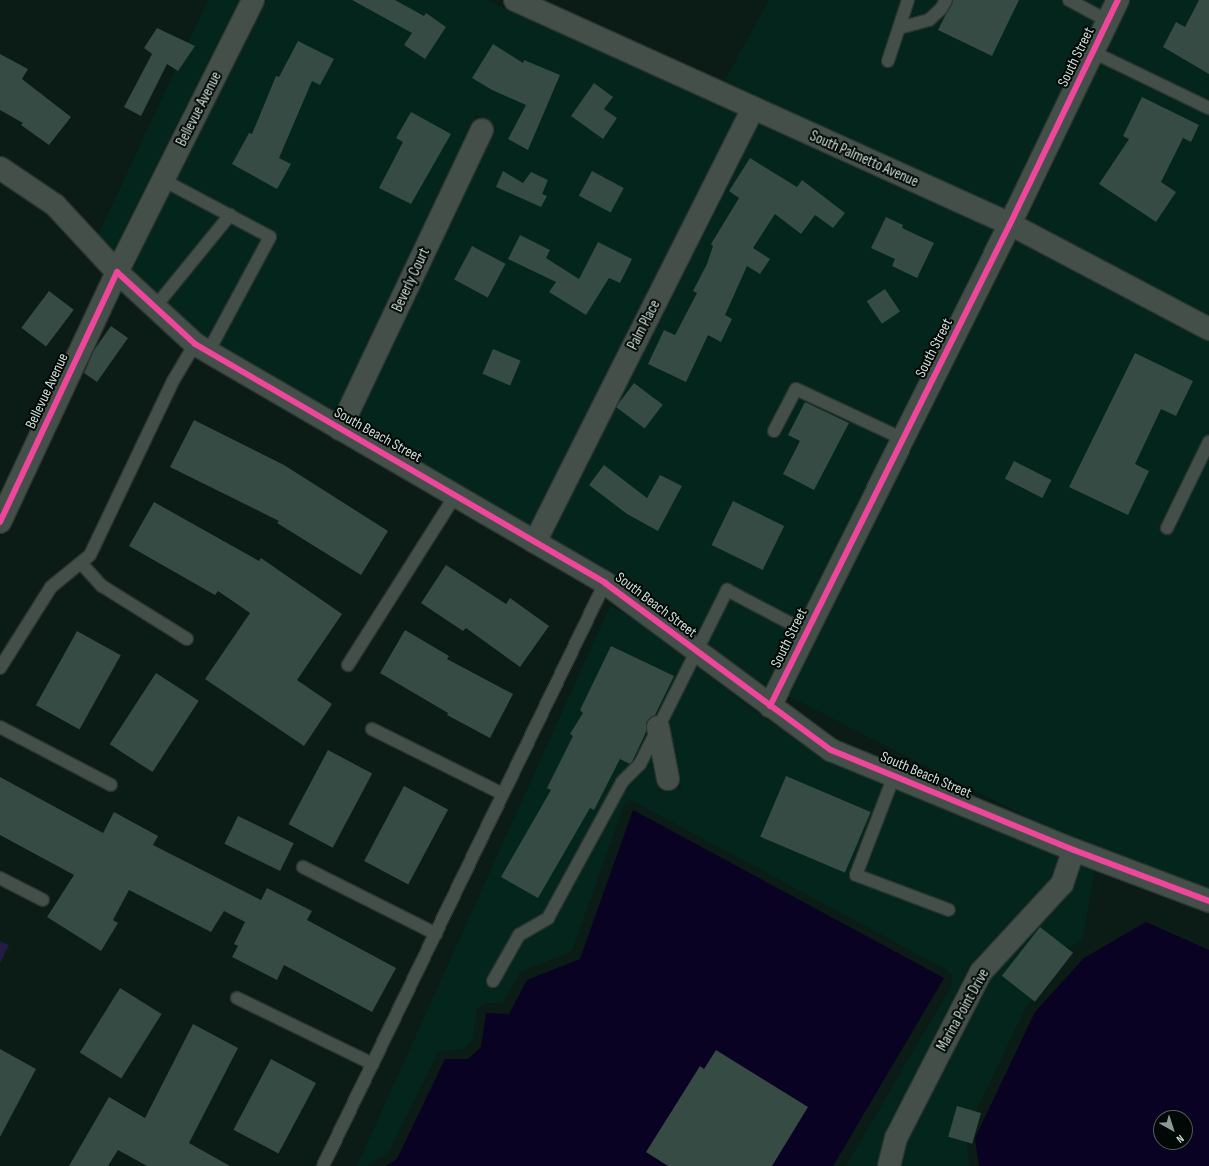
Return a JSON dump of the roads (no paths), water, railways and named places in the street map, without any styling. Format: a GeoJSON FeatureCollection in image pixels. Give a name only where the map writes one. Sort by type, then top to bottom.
{"type":"FeatureCollection","features":[{"type":"Feature","properties":{"kind":"street","name":"Bellevue Avenue"},"geometry":{"type":"LineString","coordinates":[[0,522],[117,272],[253,0]]}},
{"type":"Feature","properties":{"kind":"street","name":"South Palmetto Avenue"},"geometry":{"type":"LineString","coordinates":[[514,0],[752,109],[1010,224],[1209,328]]}},
{"type":"Feature","properties":{"kind":"street","name":"South Street"},"geometry":{"type":"LineString","coordinates":[[770,706],[1010,224],[1118,0]]}},
{"type":"Feature","properties":{"kind":"street","name":"Palm Place"},"geometry":{"type":"LineString","coordinates":[[535,542],[752,109]]}},
{"type":"Feature","properties":{"kind":"street","name":"Beverly Court"},"geometry":{"type":"LineString","coordinates":[[340,429],[482,130]]}},
{"type":"Feature","properties":{"kind":"street","name":"South Beach Street"},"geometry":{"type":"LineString","coordinates":[[0,168],[55,205],[117,272],[201,348],[340,429],[456,494],[605,583],[770,706],[832,750],[1074,850],[1209,901]]}},
{"type":"Feature","properties":{"kind":"street"},"geometry":{"type":"LineString","coordinates":[[658,727],[668,779]]}},
{"type":"Feature","properties":{"kind":"street","name":"Marina Point Drive"},"geometry":{"type":"LineString","coordinates":[[889,1166],[896,1138],[981,972],[1062,884],[1074,850]]}},
{"type":"Feature","properties":{"kind":"lane"},"geometry":{"type":"LineString","coordinates":[[888,61],[908,0]]}},
{"type":"Feature","properties":{"kind":"lane"},"geometry":{"type":"LineString","coordinates":[[899,28],[929,20],[941,9],[946,0]]}},
{"type":"Feature","properties":{"kind":"lane"},"geometry":{"type":"LineString","coordinates":[[1069,0],[1108,21]]}},
{"type":"Feature","properties":{"kind":"lane"},"geometry":{"type":"LineString","coordinates":[[1093,52],[1209,108]]}},
{"type":"Feature","properties":{"kind":"lane"},"geometry":{"type":"LineString","coordinates":[[0,668],[51,587],[90,555],[173,381],[201,348],[270,237],[163,180]]}},
{"type":"Feature","properties":{"kind":"lane"},"geometry":{"type":"LineString","coordinates":[[155,307],[230,215]]}},
{"type":"Feature","properties":{"kind":"lane"},"geometry":{"type":"LineString","coordinates":[[774,431],[796,390],[903,438]]}},
{"type":"Feature","properties":{"kind":"lane"},"geometry":{"type":"LineString","coordinates":[[1167,528],[1209,442]]}},
{"type":"Feature","properties":{"kind":"lane"},"geometry":{"type":"LineString","coordinates":[[348,664],[456,494]]}},
{"type":"Feature","properties":{"kind":"lane"},"geometry":{"type":"LineString","coordinates":[[81,563],[102,586],[187,639]]}},
{"type":"Feature","properties":{"kind":"lane"},"geometry":{"type":"LineString","coordinates":[[323,1166],[605,583]]}},
{"type":"Feature","properties":{"kind":"lane"},"geometry":{"type":"LineString","coordinates":[[493,981],[518,935],[548,918],[622,782],[640,764],[727,590],[806,632]]}},
{"type":"Feature","properties":{"kind":"lane"},"geometry":{"type":"LineString","coordinates":[[0,727],[111,785]]}},
{"type":"Feature","properties":{"kind":"lane"},"geometry":{"type":"LineString","coordinates":[[372,729],[503,794]]}},
{"type":"Feature","properties":{"kind":"lane"},"geometry":{"type":"LineString","coordinates":[[894,776],[856,875],[949,910]]}},
{"type":"Feature","properties":{"kind":"lane"},"geometry":{"type":"LineString","coordinates":[[302,867],[436,934]]}},
{"type":"Feature","properties":{"kind":"lane"},"geometry":{"type":"LineString","coordinates":[[0,878],[44,900]]}},
{"type":"Feature","properties":{"kind":"lane"},"geometry":{"type":"LineString","coordinates":[[237,998],[373,1064]]}}]}
